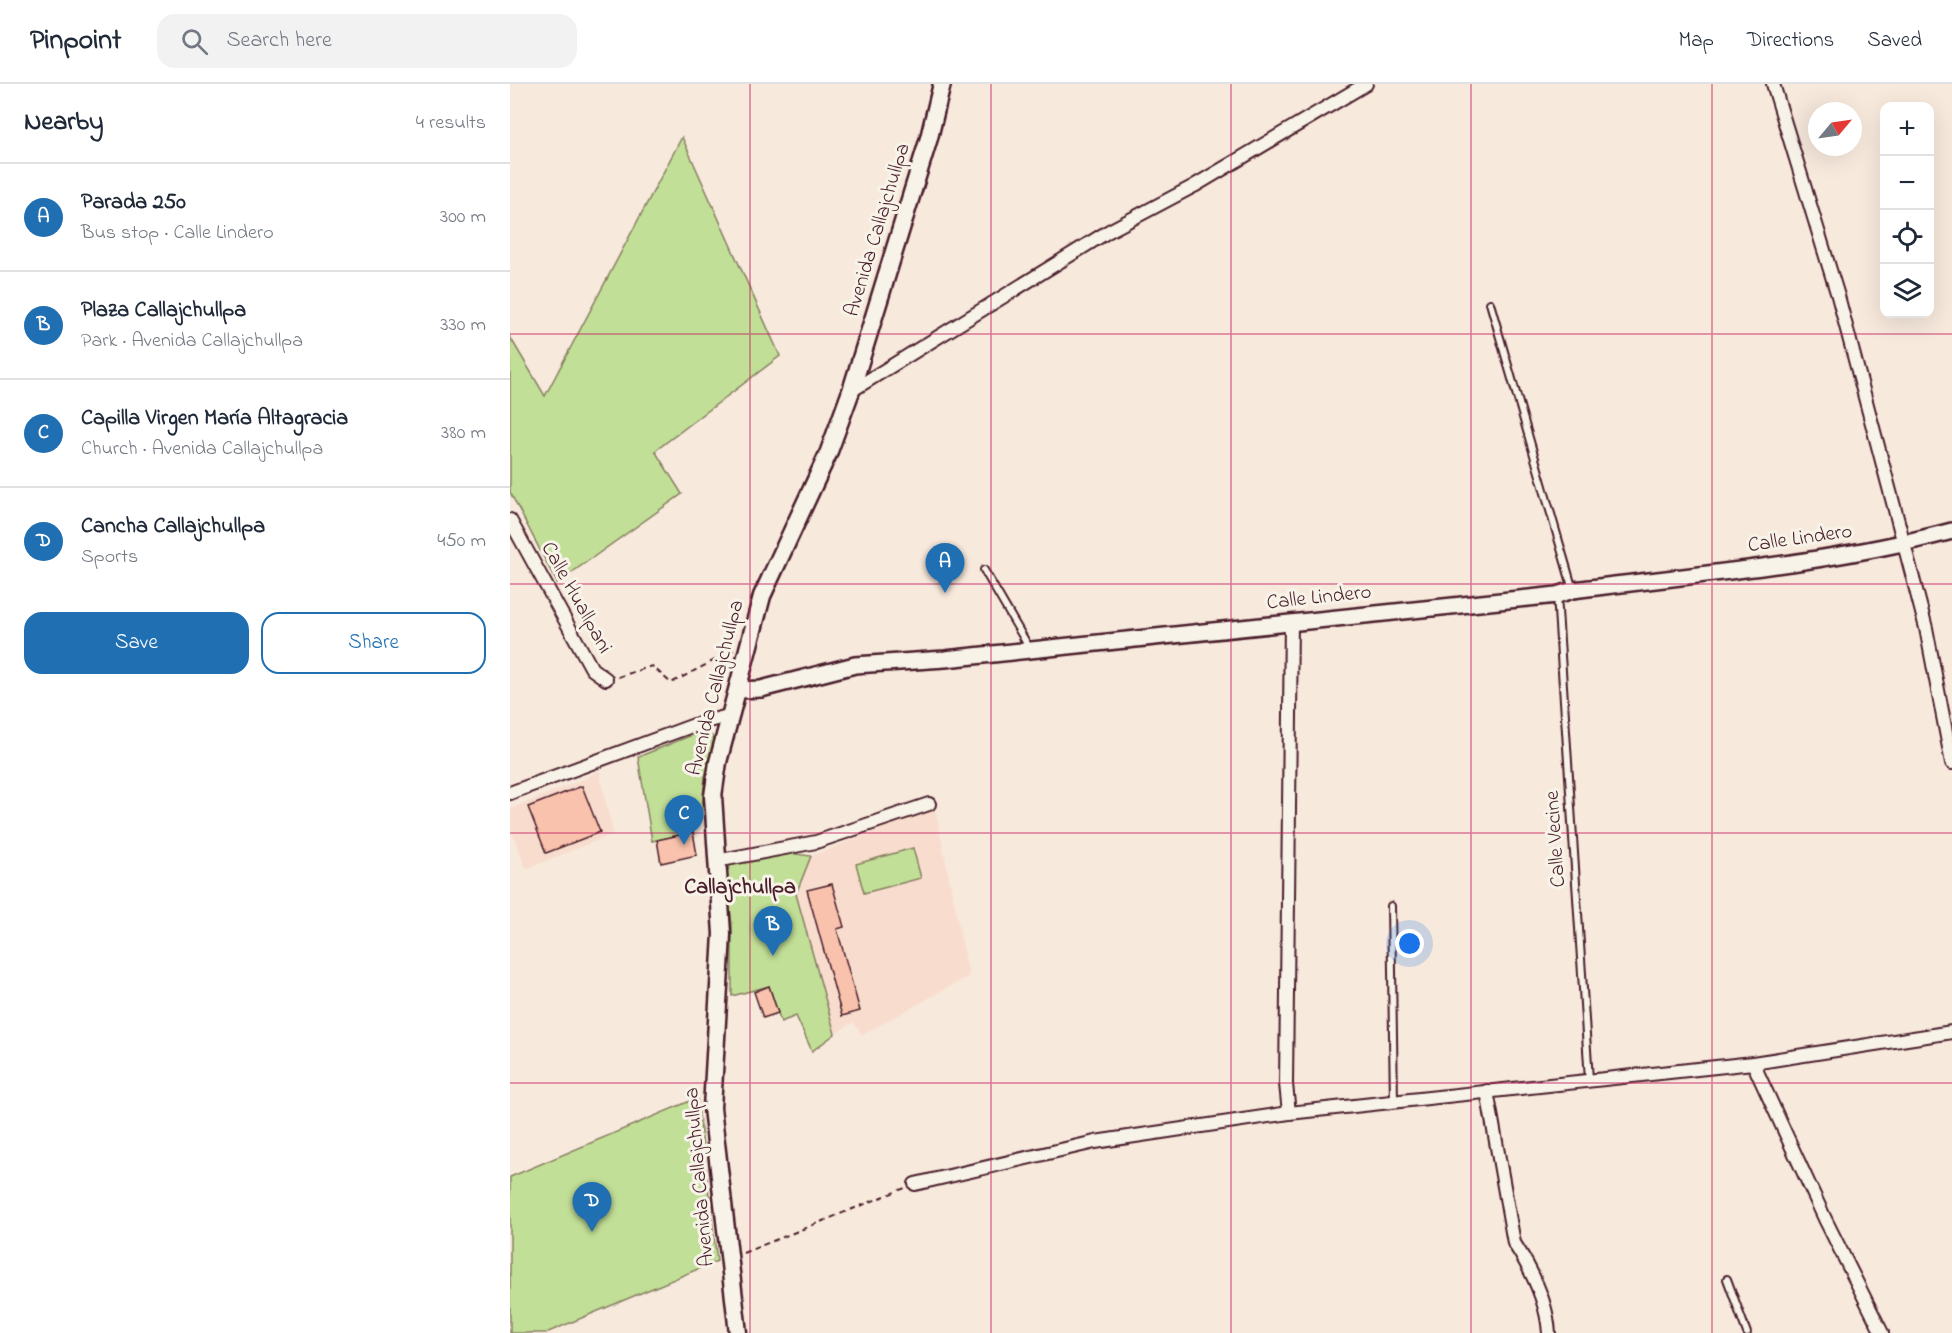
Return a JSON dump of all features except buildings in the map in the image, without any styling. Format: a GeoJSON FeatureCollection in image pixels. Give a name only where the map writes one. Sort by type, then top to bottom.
{"type":"FeatureCollection","features":[{"type":"Feature","properties":{"kind":"main road","name":"Avenida Callajchullpa"},"geometry":{"type":"LineString","coordinates":[[738,1333],[712,1108],[722,934],[713,796],[718,762],[739,690],[762,596],[828,454],[852,391],[929,138],[942,84]]}},
{"type":"Feature","properties":{"kind":"street"},"geometry":{"type":"LineString","coordinates":[[852,391],[1109,231],[1194,186],[1366,84]]}},
{"type":"Feature","properties":{"kind":"street"},"geometry":{"type":"LineString","coordinates":[[1773,84],[1838,296],[1904,544],[1926,628],[1952,763]]}},
{"type":"Feature","properties":{"kind":"street","name":"Calle Huallpani"},"geometry":{"type":"LineString","coordinates":[[510,520],[592,669],[606,679]]}},
{"type":"Feature","properties":{"kind":"street","name":"Calle Lindero"},"geometry":{"type":"LineString","coordinates":[[739,690],[761,689],[855,665],[934,660],[1557,595],[1573,590],[1821,558],[1904,544],[1952,531]]}},
{"type":"Feature","properties":{"kind":"street"},"geometry":{"type":"LineString","coordinates":[[1289,1113],[1286,1072],[1291,622]]}},
{"type":"Feature","properties":{"kind":"street"},"geometry":{"type":"LineString","coordinates":[[510,793],[697,724],[732,715]]}},
{"type":"Feature","properties":{"kind":"street"},"geometry":{"type":"LineString","coordinates":[[716,861],[816,842],[929,804]]}},
{"type":"Feature","properties":{"kind":"street"},"geometry":{"type":"LineString","coordinates":[[915,1184],[1095,1142],[1289,1113],[1753,1063],[1952,1032]]}},
{"type":"Feature","properties":{"kind":"street"},"geometry":{"type":"LineString","coordinates":[[1753,1063],[1825,1219],[1882,1333]]}},
{"type":"Feature","properties":{"kind":"street"},"geometry":{"type":"LineString","coordinates":[[1487,1091],[1514,1243],[1526,1261],[1548,1318],[1550,1333]]}},
{"type":"Feature","properties":{"kind":"lane"},"geometry":{"type":"LineString","coordinates":[[1490,303],[1573,590]]}},
{"type":"Feature","properties":{"kind":"lane"},"geometry":{"type":"LineString","coordinates":[[984,570],[1031,649]]}},
{"type":"Feature","properties":{"kind":"lane","name":"Calle Vecine"},"geometry":{"type":"LineString","coordinates":[[1557,595],[1589,1080]]}},
{"type":"Feature","properties":{"kind":"lane"},"geometry":{"type":"LineString","coordinates":[[1391,906],[1394,1101]]}},
{"type":"Feature","properties":{"kind":"lane"},"geometry":{"type":"LineString","coordinates":[[1727,1279],[1746,1333]]}},
{"type":"Feature","properties":{"kind":"path","name":"Calle Huallpani"},"geometry":{"type":"LineString","coordinates":[[606,679],[624,677],[652,666],[671,683],[732,650],[746,654]]}},
{"type":"Feature","properties":{"kind":"path"},"geometry":{"type":"LineString","coordinates":[[729,1258],[915,1184]]}},
{"type":"Feature","properties":{"kind":"shaded area"},"geometry":{"type":"Polygon","coordinates":[[[599,770],[613,834],[526,869],[510,827],[510,809],[584,779],[599,770]]]}},
{"type":"Feature","properties":{"kind":"shaded area"},"geometry":{"type":"Polygon","coordinates":[[[935,808],[969,976],[862,1035],[853,1022],[835,1034],[796,894],[811,856],[935,808]]]}},
{"type":"Feature","properties":{"kind":"green space"},"geometry":{"type":"Polygon","coordinates":[[[682,137],[780,356],[655,451],[682,494],[557,583],[510,492],[510,337],[545,396],[682,137]]]}},
{"type":"Feature","properties":{"kind":"green space"},"geometry":{"type":"Polygon","coordinates":[[[707,732],[714,738],[714,747],[705,777],[701,818],[689,820],[685,834],[652,841],[638,757],[697,733],[707,732]]]}},
{"type":"Feature","properties":{"kind":"green space"},"geometry":{"type":"Polygon","coordinates":[[[913,848],[921,878],[864,893],[856,864],[913,848]]]}},
{"type":"Feature","properties":{"kind":"green space"},"geometry":{"type":"Polygon","coordinates":[[[789,853],[811,856],[796,894],[835,1034],[812,1051],[796,1016],[781,1022],[769,986],[732,996],[732,926],[726,874],[731,864],[789,853]]]}},
{"type":"Feature","properties":{"kind":"green space"},"geometry":{"type":"Polygon","coordinates":[[[697,1098],[717,1261],[546,1333],[510,1333],[510,1177],[697,1098]]]}},
{"type":"Feature","properties":{"kind":"place","name":"Parada 250"},"geometry":{"type":"Point","coordinates":[945,593]}},
{"type":"Feature","properties":{"kind":"place","name":"Capilla Virgen María Altagracia"},"geometry":{"type":"Point","coordinates":[684,845]}},
{"type":"Feature","properties":{"kind":"place","name":"Plaza Callajchullpa"},"geometry":{"type":"Point","coordinates":[773,956]}},
{"type":"Feature","properties":{"kind":"place","name":"Cancha Callajchullpa"},"geometry":{"type":"Point","coordinates":[592,1232]}},
{"type":"Feature","properties":{"kind":"district","name":"Callajchullpa"},"geometry":{"type":"Point","coordinates":[740,888]}}]}
